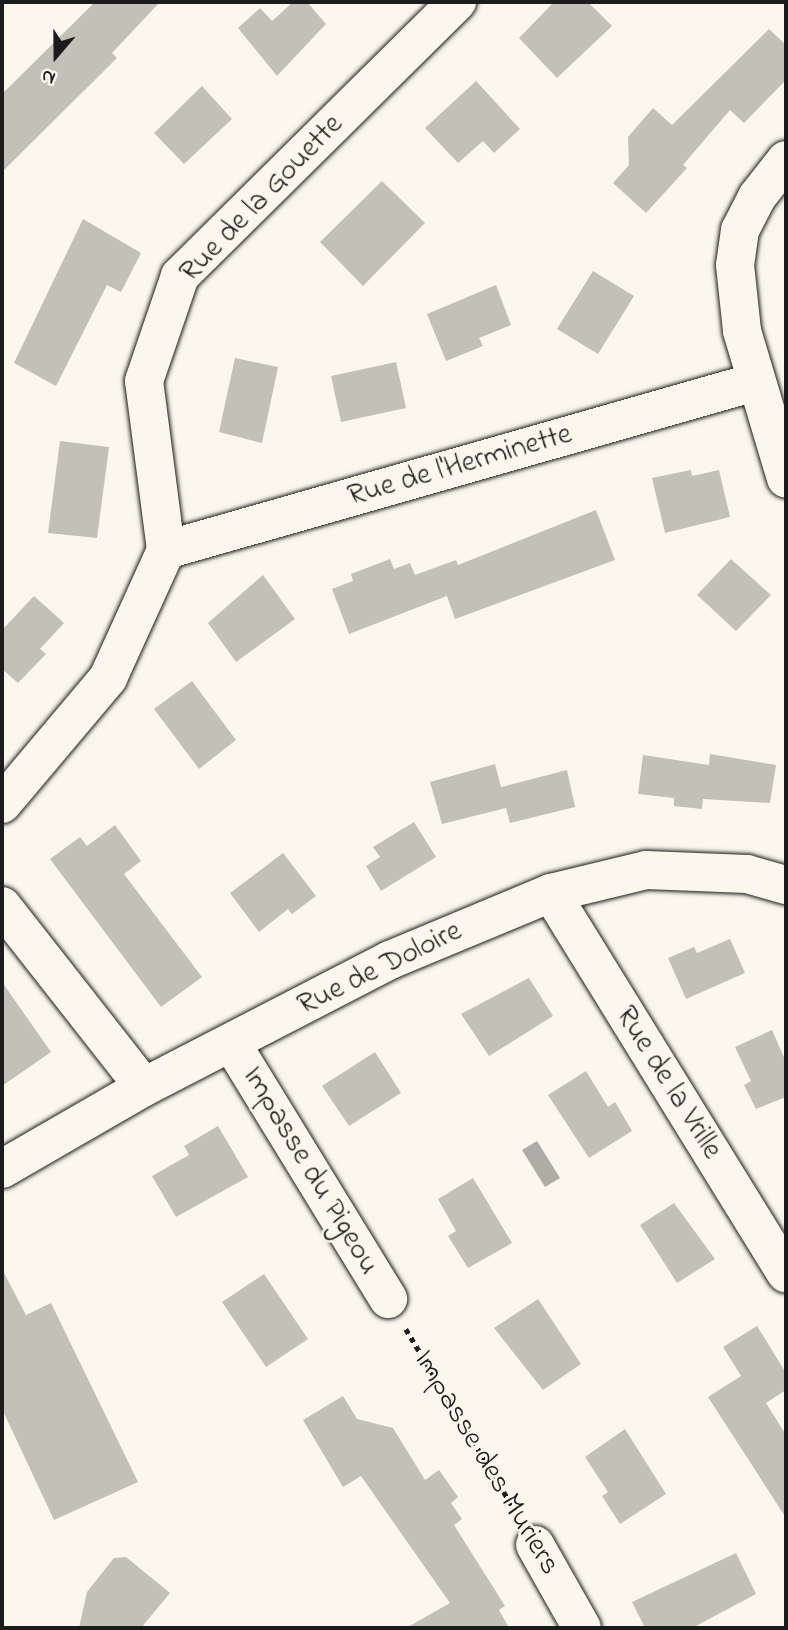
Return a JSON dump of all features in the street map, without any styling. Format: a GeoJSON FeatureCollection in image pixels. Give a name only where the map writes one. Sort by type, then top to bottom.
{"type":"FeatureCollection","features":[{"type":"Feature","properties":{"kind":"street","name":"Rue de la Gouette"},"geometry":{"type":"LineString","coordinates":[[166,550],[145,381],[180,276],[457,2]]}},
{"type":"Feature","properties":{"kind":"street"},"geometry":{"type":"LineString","coordinates":[[786,160],[757,197],[740,230],[735,265],[742,331],[786,479]]}},
{"type":"Feature","properties":{"kind":"street","name":"Rue de l'Herminette"},"geometry":{"type":"LineString","coordinates":[[166,550],[755,382]]}},
{"type":"Feature","properties":{"kind":"street"},"geometry":{"type":"LineString","coordinates":[[2,804],[108,678],[166,550]]}},
{"type":"Feature","properties":{"kind":"street","name":"Rue de Doloire"},"geometry":{"type":"LineString","coordinates":[[2,1169],[144,1087],[232,1044],[390,960],[551,893],[646,870],[747,874],[786,885]]}},
{"type":"Feature","properties":{"kind":"street","name":"Rue de la Vrille"},"geometry":{"type":"LineString","coordinates":[[551,893],[786,1273]]}},
{"type":"Feature","properties":{"kind":"street"},"geometry":{"type":"LineString","coordinates":[[2,906],[144,1087]]}},
{"type":"Feature","properties":{"kind":"street","name":"Impasse du Pigeou"},"geometry":{"type":"LineString","coordinates":[[232,1044],[388,1299]]}},
{"type":"Feature","properties":{"kind":"street","name":"Impasse des Muriers"},"geometry":{"type":"LineString","coordinates":[[535,1545],[582,1628]]}},
{"type":"Feature","properties":{"kind":"path","name":"Impasse des Muriers"},"geometry":{"type":"LineString","coordinates":[[388,1299],[535,1545]]}},
{"type":"Feature","properties":{"kind":"shaded area"},"geometry":{"type":"Polygon","coordinates":[[[537,1141],[560,1178],[545,1187],[522,1150],[537,1141]]]}},
{"type":"Feature","properties":{"kind":"building"},"geometry":{"type":"Polygon","coordinates":[[[95,2],[160,2],[112,53],[117,58],[2,172],[2,94],[95,2]]]}},
{"type":"Feature","properties":{"kind":"building"},"geometry":{"type":"Polygon","coordinates":[[[293,2],[307,2],[326,24],[277,76],[238,28],[260,8],[272,21],[293,2]]]}},
{"type":"Feature","properties":{"kind":"building"},"geometry":{"type":"Polygon","coordinates":[[[554,2],[588,2],[612,26],[557,78],[519,38],[554,2]]]}},
{"type":"Feature","properties":{"kind":"building"},"geometry":{"type":"Polygon","coordinates":[[[769,29],[786,45],[786,80],[744,123],[730,110],[683,165],[687,168],[646,213],[613,183],[629,165],[628,137],[653,108],[672,125],[769,29]]]}},
{"type":"Feature","properties":{"kind":"building"},"geometry":{"type":"Polygon","coordinates":[[[476,81],[520,129],[494,153],[483,141],[458,163],[425,128],[476,81]]]}},
{"type":"Feature","properties":{"kind":"building"},"geometry":{"type":"Polygon","coordinates":[[[202,86],[232,119],[184,164],[154,133],[202,86]]]}},
{"type":"Feature","properties":{"kind":"building"},"geometry":{"type":"Polygon","coordinates":[[[382,181],[425,223],[363,286],[320,242],[382,181]]]}},
{"type":"Feature","properties":{"kind":"building"},"geometry":{"type":"Polygon","coordinates":[[[83,219],[141,253],[121,292],[107,285],[56,386],[14,363],[83,219]]]}},
{"type":"Feature","properties":{"kind":"building"},"geometry":{"type":"Polygon","coordinates":[[[593,271],[634,296],[598,354],[557,329],[593,271]]]}},
{"type":"Feature","properties":{"kind":"building"},"geometry":{"type":"Polygon","coordinates":[[[496,285],[511,325],[479,338],[483,346],[446,361],[427,314],[496,285]]]}},
{"type":"Feature","properties":{"kind":"building"},"geometry":{"type":"Polygon","coordinates":[[[235,358],[278,367],[262,443],[219,432],[235,358]]]}},
{"type":"Feature","properties":{"kind":"building"},"geometry":{"type":"Polygon","coordinates":[[[396,362],[406,408],[341,422],[331,376],[396,362]]]}},
{"type":"Feature","properties":{"kind":"building"},"geometry":{"type":"Polygon","coordinates":[[[60,441],[109,447],[97,538],[48,533],[60,441]]]}},
{"type":"Feature","properties":{"kind":"building"},"geometry":{"type":"Polygon","coordinates":[[[691,470],[692,476],[719,470],[730,517],[665,533],[652,478],[691,470]]]}},
{"type":"Feature","properties":{"kind":"building"},"geometry":{"type":"Polygon","coordinates":[[[596,510],[615,560],[455,619],[447,596],[349,634],[332,589],[353,581],[351,574],[390,559],[394,569],[410,563],[415,575],[456,560],[458,565],[596,510]]]}},
{"type":"Feature","properties":{"kind":"building"},"geometry":{"type":"Polygon","coordinates":[[[731,559],[771,595],[736,631],[697,595],[731,559]]]}},
{"type":"Feature","properties":{"kind":"building"},"geometry":{"type":"Polygon","coordinates":[[[263,575],[295,619],[236,662],[208,623],[263,575]]]}},
{"type":"Feature","properties":{"kind":"building"},"geometry":{"type":"Polygon","coordinates":[[[34,596],[64,623],[40,649],[46,654],[18,683],[2,669],[2,630],[34,596]]]}},
{"type":"Feature","properties":{"kind":"building"},"geometry":{"type":"Polygon","coordinates":[[[192,681],[236,740],[199,769],[154,709],[192,681]]]}},
{"type":"Feature","properties":{"kind":"building"},"geometry":{"type":"Polygon","coordinates":[[[710,754],[776,765],[770,803],[703,799],[702,809],[674,806],[674,798],[638,794],[643,755],[709,765],[710,754]]]}},
{"type":"Feature","properties":{"kind":"building"},"geometry":{"type":"Polygon","coordinates":[[[495,764],[501,787],[567,770],[575,807],[510,823],[506,808],[442,824],[430,782],[495,764]]]}},
{"type":"Feature","properties":{"kind":"building"},"geometry":{"type":"Polygon","coordinates":[[[414,822],[436,857],[381,891],[366,866],[380,857],[373,847],[414,822]]]}},
{"type":"Feature","properties":{"kind":"building"},"geometry":{"type":"Polygon","coordinates":[[[115,825],[141,861],[124,874],[202,977],[161,1007],[50,859],[80,837],[87,846],[115,825]]]}},
{"type":"Feature","properties":{"kind":"building"},"geometry":{"type":"Polygon","coordinates":[[[283,853],[316,896],[292,914],[288,909],[259,932],[230,893],[283,853]]]}},
{"type":"Feature","properties":{"kind":"building"},"geometry":{"type":"Polygon","coordinates":[[[730,939],[745,973],[686,999],[668,958],[694,947],[697,953],[730,939]]]}},
{"type":"Feature","properties":{"kind":"building"},"geometry":{"type":"Polygon","coordinates":[[[529,978],[553,1016],[489,1056],[461,1014],[529,978]]]}},
{"type":"Feature","properties":{"kind":"building"},"geometry":{"type":"Polygon","coordinates":[[[2,982],[51,1052],[2,1086],[2,982]]]}},
{"type":"Feature","properties":{"kind":"building"},"geometry":{"type":"Polygon","coordinates":[[[772,1030],[786,1062],[786,1097],[756,1109],[744,1085],[751,1081],[735,1047],[772,1030]]]}},
{"type":"Feature","properties":{"kind":"building"},"geometry":{"type":"Polygon","coordinates":[[[375,1052],[401,1093],[349,1126],[322,1086],[375,1052]]]}},
{"type":"Feature","properties":{"kind":"building"},"geometry":{"type":"Polygon","coordinates":[[[586,1071],[608,1107],[615,1102],[632,1131],[589,1158],[548,1095],[586,1071]]]}},
{"type":"Feature","properties":{"kind":"building"},"geometry":{"type":"Polygon","coordinates":[[[218,1126],[248,1177],[176,1217],[152,1176],[189,1155],[184,1146],[218,1126]]]}},
{"type":"Feature","properties":{"kind":"building"},"geometry":{"type":"Polygon","coordinates":[[[473,1178],[512,1243],[468,1268],[448,1236],[456,1231],[438,1199],[473,1178]]]}},
{"type":"Feature","properties":{"kind":"building"},"geometry":{"type":"Polygon","coordinates":[[[674,1203],[715,1259],[677,1283],[640,1225],[674,1203]]]}},
{"type":"Feature","properties":{"kind":"building"},"geometry":{"type":"Polygon","coordinates":[[[2,1269],[26,1315],[51,1303],[138,1482],[54,1520],[2,1409],[2,1269]]]}},
{"type":"Feature","properties":{"kind":"building"},"geometry":{"type":"Polygon","coordinates":[[[264,1274],[308,1339],[266,1367],[222,1302],[264,1274]]]}},
{"type":"Feature","properties":{"kind":"building"},"geometry":{"type":"Polygon","coordinates":[[[538,1299],[581,1364],[543,1390],[494,1328],[538,1299]]]}},
{"type":"Feature","properties":{"kind":"building"},"geometry":{"type":"Polygon","coordinates":[[[757,1326],[786,1373],[786,1390],[766,1403],[786,1435],[786,1518],[708,1397],[741,1376],[723,1347],[757,1326]]]}},
{"type":"Feature","properties":{"kind":"building"},"geometry":{"type":"Polygon","coordinates":[[[343,1396],[357,1419],[393,1428],[425,1480],[439,1470],[458,1497],[451,1503],[462,1519],[454,1525],[505,1606],[499,1610],[509,1628],[406,1628],[450,1603],[361,1476],[343,1487],[303,1420],[343,1396]]]}},
{"type":"Feature","properties":{"kind":"building"},"geometry":{"type":"Polygon","coordinates":[[[625,1429],[666,1494],[620,1524],[602,1496],[608,1492],[585,1457],[625,1429]]]}},
{"type":"Feature","properties":{"kind":"building"},"geometry":{"type":"Polygon","coordinates":[[[736,1553],[756,1594],[692,1628],[645,1628],[632,1602],[736,1553]]]}},
{"type":"Feature","properties":{"kind":"building"},"geometry":{"type":"Polygon","coordinates":[[[126,1557],[170,1593],[141,1628],[79,1628],[87,1592],[114,1558],[126,1557]]]}}]}
